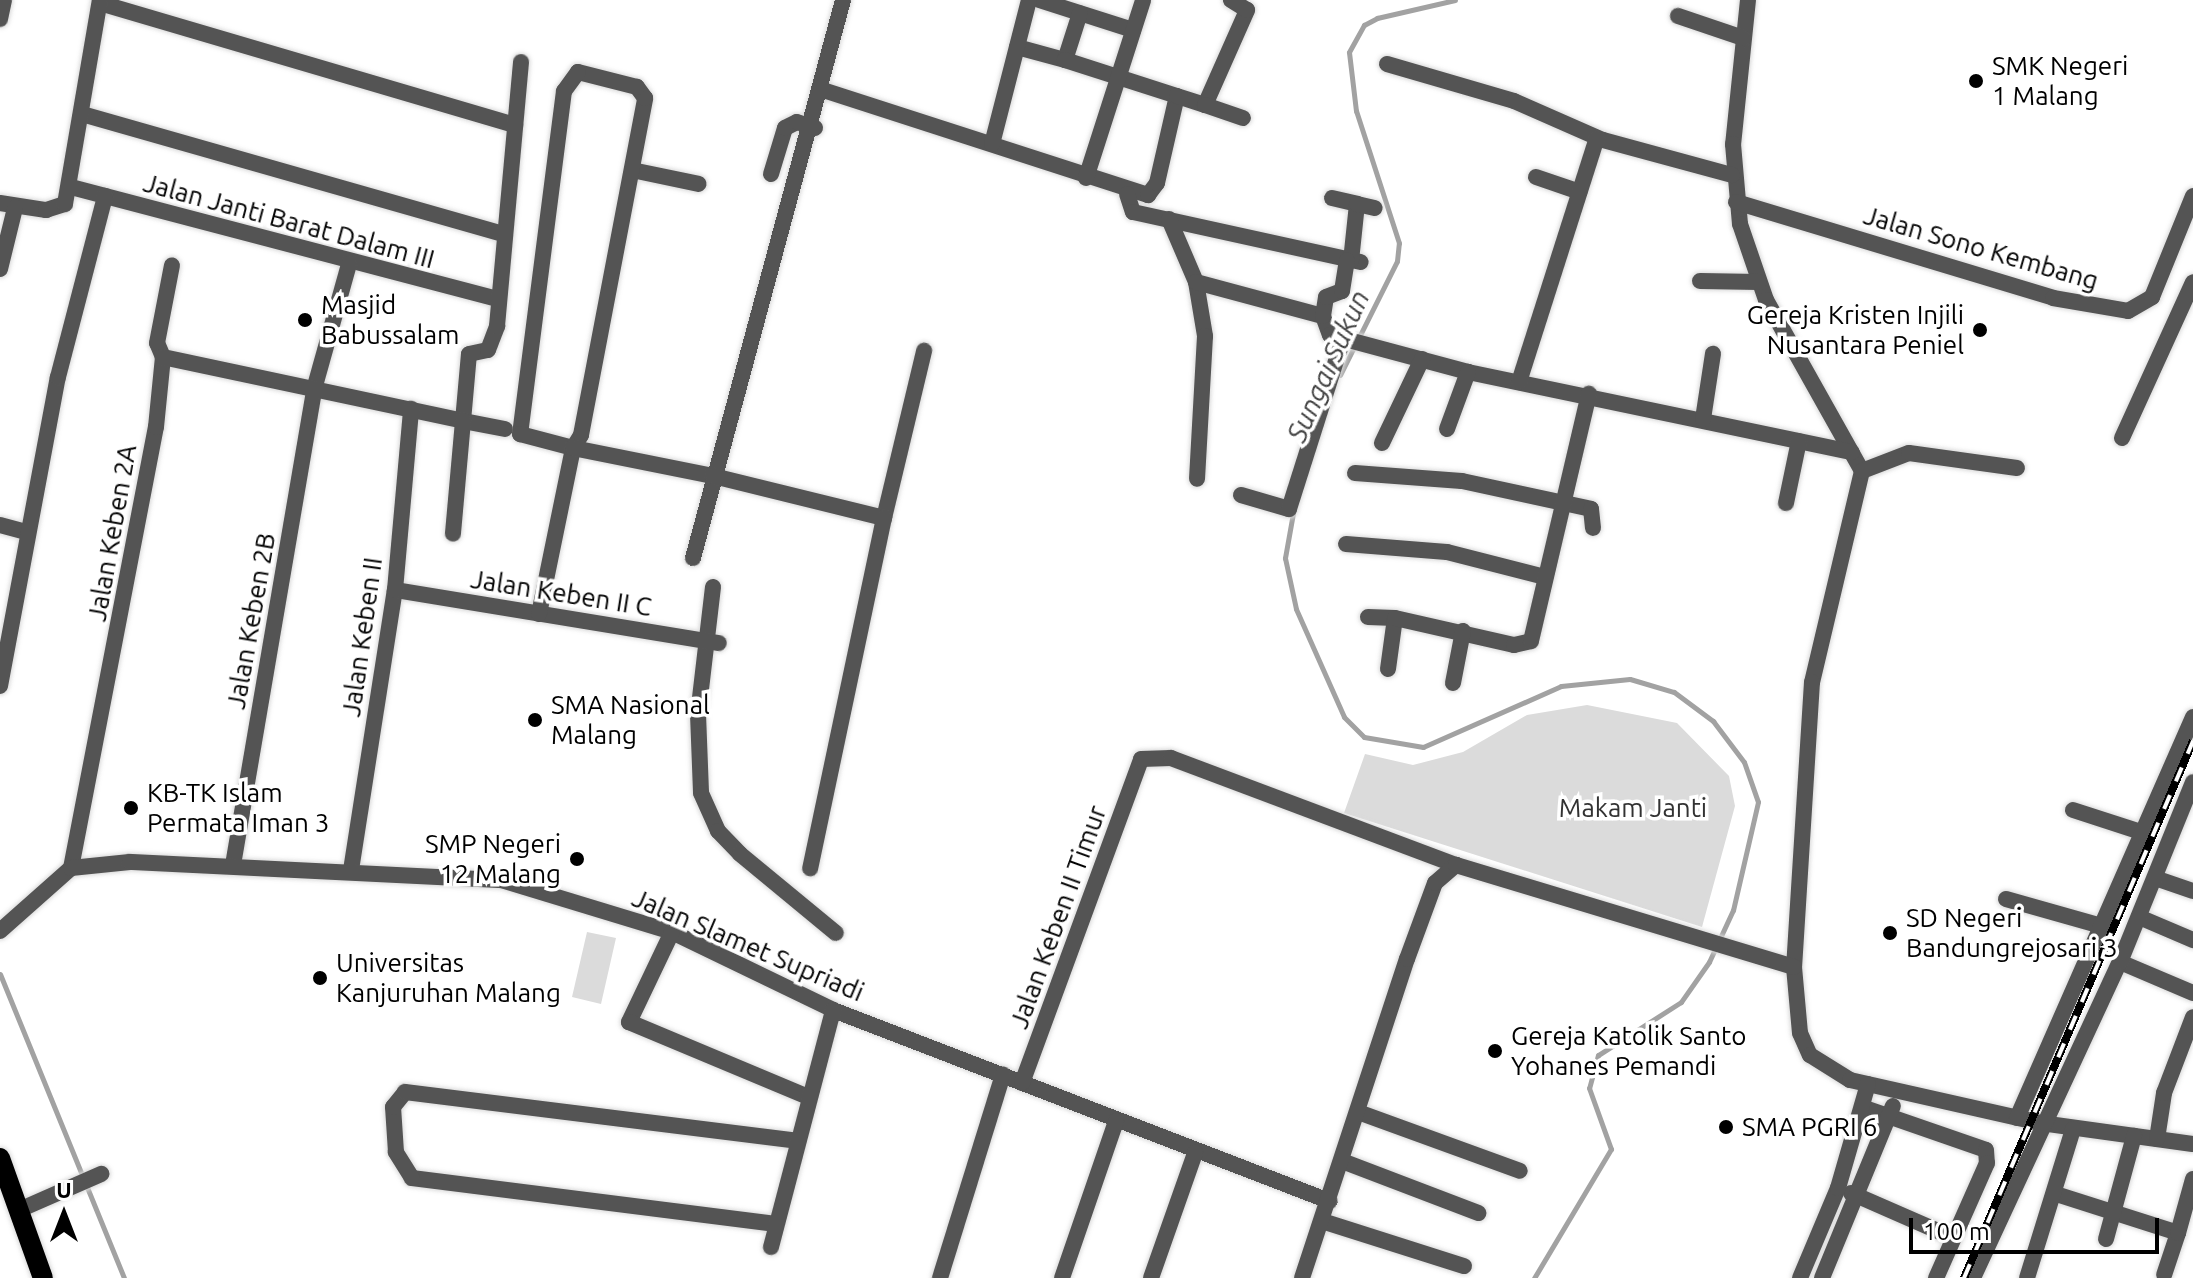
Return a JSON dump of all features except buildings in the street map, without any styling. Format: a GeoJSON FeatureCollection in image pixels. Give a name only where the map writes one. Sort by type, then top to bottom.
{"type":"FeatureCollection","features":[{"type":"Feature","properties":{"kind":"main road"},"geometry":{"type":"LineString","coordinates":[[0,1159],[43,1278]]}},
{"type":"Feature","properties":{"kind":"street"},"geometry":{"type":"LineString","coordinates":[[0,19],[4,0]]}},
{"type":"Feature","properties":{"kind":"street"},"geometry":{"type":"LineString","coordinates":[[693,558],[713,476],[815,128],[843,0]]}},
{"type":"Feature","properties":{"kind":"street"},"geometry":{"type":"LineString","coordinates":[[992,144],[1029,0]]}},
{"type":"Feature","properties":{"kind":"street"},"geometry":{"type":"LineString","coordinates":[[1039,0],[1133,30]]}},
{"type":"Feature","properties":{"kind":"street"},"geometry":{"type":"LineString","coordinates":[[1086,178],[1143,0]]}},
{"type":"Feature","properties":{"kind":"street"},"geometry":{"type":"LineString","coordinates":[[1205,105],[1247,10],[1231,0]]}},
{"type":"Feature","properties":{"kind":"street"},"geometry":{"type":"LineString","coordinates":[[1748,0],[1732,175],[1736,202],[1759,282],[1862,471],[1812,682],[1794,967],[1795,1009],[1810,1055],[1834,1075],[1868,1084],[2073,1129],[2193,1144]]}},
{"type":"Feature","properties":{"kind":"street"},"geometry":{"type":"LineString","coordinates":[[0,269],[7,205],[57,209],[71,187],[100,1],[515,125]]}},
{"type":"Feature","properties":{"kind":"street"},"geometry":{"type":"LineString","coordinates":[[1065,60],[1080,13]]}},
{"type":"Feature","properties":{"kind":"street"},"geometry":{"type":"LineString","coordinates":[[1678,16],[1743,38]]}},
{"type":"Feature","properties":{"kind":"street"},"geometry":{"type":"LineString","coordinates":[[1017,47],[1243,118]]}},
{"type":"Feature","properties":{"kind":"street"},"geometry":{"type":"LineString","coordinates":[[453,534],[467,360],[494,338],[501,233],[521,62]]}},
{"type":"Feature","properties":{"kind":"street"},"geometry":{"type":"LineString","coordinates":[[1387,64],[1514,101],[1597,138],[1732,175]]}},
{"type":"Feature","properties":{"kind":"street"},"geometry":{"type":"LineString","coordinates":[[539,614],[573,448],[632,170],[642,91],[578,72],[564,91],[520,434],[573,448],[713,476],[884,518]]}},
{"type":"Feature","properties":{"kind":"street"},"geometry":{"type":"LineString","coordinates":[[823,90],[992,144],[1127,194],[1148,195],[1157,183],[1177,96]]}},
{"type":"Feature","properties":{"kind":"street"},"geometry":{"type":"LineString","coordinates":[[82,114],[501,233]]}},
{"type":"Feature","properties":{"kind":"street"},"geometry":{"type":"LineString","coordinates":[[771,174],[785,128],[797,122],[815,128]]}},
{"type":"Feature","properties":{"kind":"street"},"geometry":{"type":"LineString","coordinates":[[1519,382],[1597,138]]}},
{"type":"Feature","properties":{"kind":"street"},"geometry":{"type":"LineString","coordinates":[[632,170],[699,184]]}},
{"type":"Feature","properties":{"kind":"street"},"geometry":{"type":"LineString","coordinates":[[1536,177],[1580,192]]}},
{"type":"Feature","properties":{"kind":"street","name":"Jalan Janti Barat Dalam III"},"geometry":{"type":"LineString","coordinates":[[71,187],[349,264],[495,298]]}},
{"type":"Feature","properties":{"kind":"street"},"geometry":{"type":"LineString","coordinates":[[1127,194],[1133,212],[1353,261]]}},
{"type":"Feature","properties":{"kind":"street"},"geometry":{"type":"LineString","coordinates":[[0,686],[27,532],[77,288],[105,196]]}},
{"type":"Feature","properties":{"kind":"street","name":"Jalan Sono Kembang"},"geometry":{"type":"LineString","coordinates":[[1736,202],[2053,298],[2128,311],[2152,297],[2193,196]]}},
{"type":"Feature","properties":{"kind":"street"},"geometry":{"type":"LineString","coordinates":[[1332,198],[1375,208]]}},
{"type":"Feature","properties":{"kind":"street"},"geometry":{"type":"LineString","coordinates":[[1357,204],[1353,261],[1342,291],[1326,297],[1323,316],[1325,330],[1345,339],[1468,372],[1589,394],[1852,452]]}},
{"type":"Feature","properties":{"kind":"street"},"geometry":{"type":"LineString","coordinates":[[1169,219],[1196,282],[1205,336],[1197,479]]}},
{"type":"Feature","properties":{"kind":"street","name":"Jalan Keben 2B"},"geometry":{"type":"LineString","coordinates":[[233,865],[315,386],[349,264]]}},
{"type":"Feature","properties":{"kind":"street","name":"Jalan Keben 2A"},"geometry":{"type":"LineString","coordinates":[[71,868],[156,427],[163,357],[157,343],[172,265]]}},
{"type":"Feature","properties":{"kind":"street"},"geometry":{"type":"LineString","coordinates":[[1700,281],[1759,282]]}},
{"type":"Feature","properties":{"kind":"street"},"geometry":{"type":"LineString","coordinates":[[1196,282],[1323,316]]}},
{"type":"Feature","properties":{"kind":"street"},"geometry":{"type":"LineString","coordinates":[[2122,438],[2193,282]]}},
{"type":"Feature","properties":{"kind":"street"},"geometry":{"type":"LineString","coordinates":[[1241,495],[1289,509],[1345,339]]}},
{"type":"Feature","properties":{"kind":"street"},"geometry":{"type":"LineString","coordinates":[[810,868],[884,518],[924,351]]}},
{"type":"Feature","properties":{"kind":"street"},"geometry":{"type":"LineString","coordinates":[[1703,419],[1713,354]]}},
{"type":"Feature","properties":{"kind":"street"},"geometry":{"type":"LineString","coordinates":[[163,357],[315,386],[505,429]]}},
{"type":"Feature","properties":{"kind":"street"},"geometry":{"type":"LineString","coordinates":[[1382,443],[1422,359]]}},
{"type":"Feature","properties":{"kind":"street"},"geometry":{"type":"LineString","coordinates":[[1447,429],[1468,372]]}},
{"type":"Feature","properties":{"kind":"street"},"geometry":{"type":"LineString","coordinates":[[1368,617],[1395,618],[1463,631],[1514,645],[1531,641],[1589,394]]}},
{"type":"Feature","properties":{"kind":"street","name":"Jalan Keben II"},"geometry":{"type":"LineString","coordinates":[[351,870],[395,590],[411,409]]}},
{"type":"Feature","properties":{"kind":"street"},"geometry":{"type":"LineString","coordinates":[[1786,503],[1799,441]]}},
{"type":"Feature","properties":{"kind":"street"},"geometry":{"type":"LineString","coordinates":[[1862,471],[1909,453],[2017,468]]}},
{"type":"Feature","properties":{"kind":"street"},"geometry":{"type":"LineString","coordinates":[[1355,473],[1415,474],[1593,510],[1593,528]]}},
{"type":"Feature","properties":{"kind":"street"},"geometry":{"type":"LineString","coordinates":[[0,525],[27,532]]}},
{"type":"Feature","properties":{"kind":"street"},"geometry":{"type":"LineString","coordinates":[[1346,544],[1447,552],[1545,577]]}},
{"type":"Feature","properties":{"kind":"street"},"geometry":{"type":"LineString","coordinates":[[713,587],[701,793],[718,831],[740,854],[836,933]]}},
{"type":"Feature","properties":{"kind":"street","name":"Jalan Keben II C"},"geometry":{"type":"LineString","coordinates":[[395,590],[712,642]]}},
{"type":"Feature","properties":{"kind":"street"},"geometry":{"type":"LineString","coordinates":[[1388,669],[1395,618]]}},
{"type":"Feature","properties":{"kind":"street"},"geometry":{"type":"LineString","coordinates":[[1453,683],[1463,631]]}},
{"type":"Feature","properties":{"kind":"street"},"geometry":{"type":"LineString","coordinates":[[2017,1118],[2105,927],[2193,717]]}},
{"type":"Feature","properties":{"kind":"street","name":"Jalan Keben II Timur"},"geometry":{"type":"LineString","coordinates":[[1022,1083],[1136,766],[1153,754],[1171,758],[1456,865]]}},
{"type":"Feature","properties":{"kind":"street"},"geometry":{"type":"LineString","coordinates":[[1973,1278],[2041,1123],[2120,962],[2193,782]]}},
{"type":"Feature","properties":{"kind":"street"},"geometry":{"type":"LineString","coordinates":[[2073,810],[2144,833]]}},
{"type":"Feature","properties":{"kind":"street"},"geometry":{"type":"LineString","coordinates":[[2176,829],[2193,834]]}},
{"type":"Feature","properties":{"kind":"street","name":"Jalan Slamet Supriadi"},"geometry":{"type":"LineString","coordinates":[[71,868],[233,865],[501,880],[672,932],[833,1010],[1195,1153],[1329,1201]]}},
{"type":"Feature","properties":{"kind":"street"},"geometry":{"type":"LineString","coordinates":[[1302,1278],[1435,883],[1456,865],[1739,953],[1794,967]]}},
{"type":"Feature","properties":{"kind":"street"},"geometry":{"type":"LineString","coordinates":[[0,931],[71,868]]}},
{"type":"Feature","properties":{"kind":"street"},"geometry":{"type":"LineString","coordinates":[[2155,878],[2193,891]]}},
{"type":"Feature","properties":{"kind":"street"},"geometry":{"type":"LineString","coordinates":[[2006,899],[2105,927]]}},
{"type":"Feature","properties":{"kind":"street"},"geometry":{"type":"LineString","coordinates":[[2139,917],[2193,940]]}},
{"type":"Feature","properties":{"kind":"street"},"geometry":{"type":"LineString","coordinates":[[672,932],[629,1022],[806,1096]]}},
{"type":"Feature","properties":{"kind":"street"},"geometry":{"type":"LineString","coordinates":[[2120,962],[2193,993]]}},
{"type":"Feature","properties":{"kind":"street"},"geometry":{"type":"LineString","coordinates":[[771,1247],[806,1096],[833,1010]]}},
{"type":"Feature","properties":{"kind":"street"},"geometry":{"type":"LineString","coordinates":[[2157,1139],[2164,1093],[2193,1017]]}},
{"type":"Feature","properties":{"kind":"street"},"geometry":{"type":"LineString","coordinates":[[940,1278],[1003,1075]]}},
{"type":"Feature","properties":{"kind":"street"},"geometry":{"type":"LineString","coordinates":[[1805,1277],[1838,1188],[1868,1084]]}},
{"type":"Feature","properties":{"kind":"street"},"geometry":{"type":"LineString","coordinates":[[1822,1278],[1899,1091]]}},
{"type":"Feature","properties":{"kind":"street"},"geometry":{"type":"LineString","coordinates":[[776,1224],[412,1178],[396,1152],[393,1107],[405,1092],[797,1141]]}},
{"type":"Feature","properties":{"kind":"street"},"geometry":{"type":"LineString","coordinates":[[1862,1107],[1986,1150],[1936,1278]]}},
{"type":"Feature","properties":{"kind":"street"},"geometry":{"type":"LineString","coordinates":[[1358,1112],[1520,1171]]}},
{"type":"Feature","properties":{"kind":"street"},"geometry":{"type":"LineString","coordinates":[[1062,1278],[1116,1121]]}},
{"type":"Feature","properties":{"kind":"street"},"geometry":{"type":"LineString","coordinates":[[2027,1278],[2056,1194],[2073,1129]]}},
{"type":"Feature","properties":{"kind":"street"},"geometry":{"type":"LineString","coordinates":[[2106,1239],[2116,1212],[2134,1136]]}},
{"type":"Feature","properties":{"kind":"street"},"geometry":{"type":"LineString","coordinates":[[1151,1278],[1195,1153]]}},
{"type":"Feature","properties":{"kind":"street"},"geometry":{"type":"LineString","coordinates":[[1342,1161],[1478,1213]]}},
{"type":"Feature","properties":{"kind":"street"},"geometry":{"type":"LineString","coordinates":[[19,1210],[85,1184],[101,1174]]}},
{"type":"Feature","properties":{"kind":"street"},"geometry":{"type":"LineString","coordinates":[[2167,1277],[2193,1179]]}},
{"type":"Feature","properties":{"kind":"street"},"geometry":{"type":"LineString","coordinates":[[1838,1188],[1954,1238]]}},
{"type":"Feature","properties":{"kind":"street"},"geometry":{"type":"LineString","coordinates":[[2056,1194],[2178,1233]]}},
{"type":"Feature","properties":{"kind":"street"},"geometry":{"type":"LineString","coordinates":[[1322,1221],[1464,1266]]}},
{"type":"Feature","properties":{"kind":"green space","name":"Makam Janti"},"geometry":{"type":"Polygon","coordinates":[[[1587,705],[1677,723],[1729,776],[1735,806],[1702,927],[1344,813],[1365,754],[1413,765],[1463,752],[1527,715],[1587,705]]]}},
{"type":"Feature","properties":{"kind":"green space"},"geometry":{"type":"Polygon","coordinates":[[[587,932],[616,938],[601,1004],[572,997],[587,932]]]}},
{"type":"Feature","properties":{"kind":"waterway","name":"Sungai Sukun"},"geometry":{"type":"LineString","coordinates":[[1340,375],[1397,261],[1399,243],[1356,111],[1349,52],[1364,25],[1377,18],[1455,0]]}},
{"type":"Feature","properties":{"kind":"waterway","name":"Sungai Sukun"},"geometry":{"type":"LineString","coordinates":[[1293,513],[1285,558],[1296,609],[1344,717],[1364,737],[1423,747],[1561,686],[1630,679],[1674,692],[1713,721],[1744,762],[1758,802],[1733,910],[1709,962],[1681,1002],[1598,1055],[1589,1088],[1611,1149],[1534,1278]]}},
{"type":"Feature","properties":{"kind":"waterway"},"geometry":{"type":"LineString","coordinates":[[0,974],[124,1278]]}},
{"type":"Feature","properties":{"kind":"railway"},"geometry":{"type":"LineString","coordinates":[[1964,1278],[2193,741]]}},
{"type":"Feature","properties":{"kind":"place","name":"SMK Negeri 1 Malang"},"geometry":{"type":"Point","coordinates":[1976,81]}},
{"type":"Feature","properties":{"kind":"place","name":"Masjid Babussalam"},"geometry":{"type":"Point","coordinates":[305,320]}},
{"type":"Feature","properties":{"kind":"place","name":"Gereja Kristen Injili Nusantara Peniel"},"geometry":{"type":"Point","coordinates":[1980,330]}},
{"type":"Feature","properties":{"kind":"place","name":"SMA Nasional Malang"},"geometry":{"type":"Point","coordinates":[535,720]}},
{"type":"Feature","properties":{"kind":"place","name":"KB-TK Islam Permata Iman 3"},"geometry":{"type":"Point","coordinates":[131,808]}},
{"type":"Feature","properties":{"kind":"place","name":"SMP Negeri 12 Malang"},"geometry":{"type":"Point","coordinates":[577,859]}},
{"type":"Feature","properties":{"kind":"place","name":"SD Negeri Bandungrejosari 3"},"geometry":{"type":"Point","coordinates":[1890,933]}},
{"type":"Feature","properties":{"kind":"place","name":"Universitas Kanjuruhan Malang"},"geometry":{"type":"Point","coordinates":[320,978]}},
{"type":"Feature","properties":{"kind":"place","name":"Gereja Katolik Santo Yohanes Pemandi"},"geometry":{"type":"Point","coordinates":[1495,1051]}},
{"type":"Feature","properties":{"kind":"place","name":"SMA PGRI 6"},"geometry":{"type":"Point","coordinates":[1726,1127]}}]}
